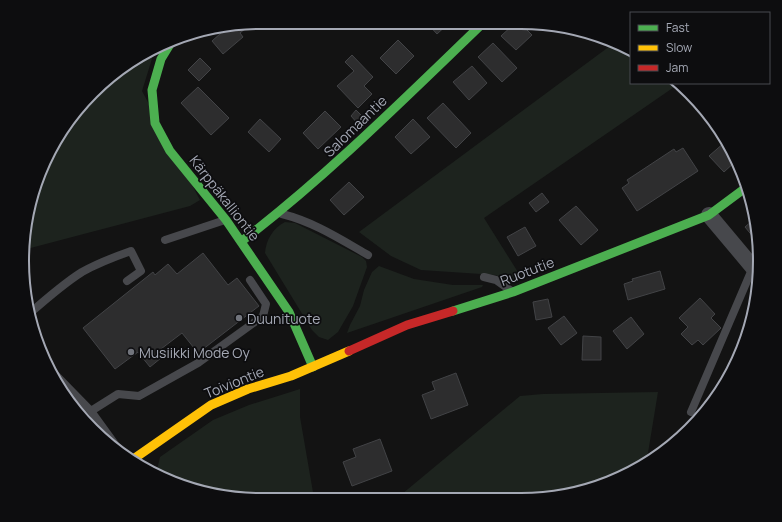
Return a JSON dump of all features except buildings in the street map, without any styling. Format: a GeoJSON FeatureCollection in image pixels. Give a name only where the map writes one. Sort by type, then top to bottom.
{"type":"FeatureCollection","features":[{"type":"Feature","properties":{"kind":"street","name":"Salomaantie"},"geometry":{"type":"LineString","coordinates":[[242,241],[335,165],[477,29]]}},
{"type":"Feature","properties":{"kind":"street","name":"Kärppäkalliontie"},"geometry":{"type":"LineString","coordinates":[[167,49],[161,59],[152,90],[155,123],[170,151],[242,241],[289,312],[313,367]]}},
{"type":"Feature","properties":{"kind":"street","name":"Ruotutie"},"geometry":{"type":"LineString","coordinates":[[313,367],[408,325],[513,292],[709,215],[742,190]]}},
{"type":"Feature","properties":{"kind":"street"},"geometry":{"type":"LineString","coordinates":[[709,215],[753,268]]}},
{"type":"Feature","properties":{"kind":"street","name":"Toiviontie"},"geometry":{"type":"LineString","coordinates":[[137,457],[211,404],[248,389],[291,376],[313,367]]}},
{"type":"Feature","properties":{"kind":"lane"},"geometry":{"type":"LineString","coordinates":[[278,213],[294,217],[320,227],[368,255]]}},
{"type":"Feature","properties":{"kind":"lane"},"geometry":{"type":"LineString","coordinates":[[165,240],[226,220]]}},
{"type":"Feature","properties":{"kind":"lane"},"geometry":{"type":"LineString","coordinates":[[34,310],[63,285],[83,272],[106,260],[131,251],[141,271],[127,280]]}},
{"type":"Feature","properties":{"kind":"lane"},"geometry":{"type":"LineString","coordinates":[[691,412],[753,271]]}},
{"type":"Feature","properties":{"kind":"lane"},"geometry":{"type":"LineString","coordinates":[[484,277],[496,280],[513,292]]}},
{"type":"Feature","properties":{"kind":"lane"},"geometry":{"type":"LineString","coordinates":[[92,411],[118,394],[139,396],[198,363],[263,316],[266,304],[250,280]]}},
{"type":"Feature","properties":{"kind":"lane"},"geometry":{"type":"LineString","coordinates":[[63,382],[92,411],[109,436]]}},
{"type":"Feature","properties":{"kind":"shaded area"},"geometry":{"type":"Polygon","coordinates":[[[609,47],[630,56],[630,84],[670,84],[674,87],[484,218],[521,277],[504,281],[496,275],[421,270],[391,256],[359,232],[609,47]]]}},
{"type":"Feature","properties":{"kind":"shaded area"},"geometry":{"type":"Polygon","coordinates":[[[153,56],[142,91],[200,200],[190,206],[29,248],[33,216],[41,186],[53,158],[68,132],[87,108],[108,87],[132,68],[153,56]]]}},
{"type":"Feature","properties":{"kind":"shaded area"},"geometry":{"type":"Polygon","coordinates":[[[285,222],[295,223],[362,257],[366,261],[367,267],[353,306],[338,332],[328,340],[319,337],[312,330],[265,253],[271,235],[285,222]]]}},
{"type":"Feature","properties":{"kind":"shaded area"},"geometry":{"type":"Polygon","coordinates":[[[379,266],[414,279],[453,285],[483,285],[482,287],[347,333],[360,306],[364,290],[372,272],[379,266]]]}},
{"type":"Feature","properties":{"kind":"shaded area"},"geometry":{"type":"Polygon","coordinates":[[[300,389],[300,417],[313,493],[246,493],[216,489],[186,481],[157,469],[160,457],[213,420],[249,405],[300,389]]]}},
{"type":"Feature","properties":{"kind":"shaded area"},"geometry":{"type":"Polygon","coordinates":[[[658,392],[648,455],[624,469],[596,481],[566,489],[536,493],[403,493],[520,396],[543,394],[658,392]]]}},
{"type":"Feature","properties":{"kind":"traffic: fast"},"geometry":{"type":"LineString","coordinates":[[242,241],[274,216],[335,163],[477,29]]}},
{"type":"Feature","properties":{"kind":"traffic: fast"},"geometry":{"type":"LineString","coordinates":[[167,49],[161,59],[152,90],[155,123],[170,151],[226,220],[289,312],[313,367]]}},
{"type":"Feature","properties":{"kind":"traffic: fast"},"geometry":{"type":"LineString","coordinates":[[453,311],[513,292],[709,215],[742,190]]}},
{"type":"Feature","properties":{"kind":"traffic: slow"},"geometry":{"type":"LineString","coordinates":[[137,457],[211,405],[248,389],[291,376],[349,351]]}},
{"type":"Feature","properties":{"kind":"traffic: jam"},"geometry":{"type":"LineString","coordinates":[[349,351],[407,325],[453,311]]}},
{"type":"Feature","properties":{"kind":"place","name":"Duunituote"},"geometry":{"type":"Point","coordinates":[239,318]}},
{"type":"Feature","properties":{"kind":"place","name":"Musiikki Mode Oy"},"geometry":{"type":"Point","coordinates":[131,352]}}]}
